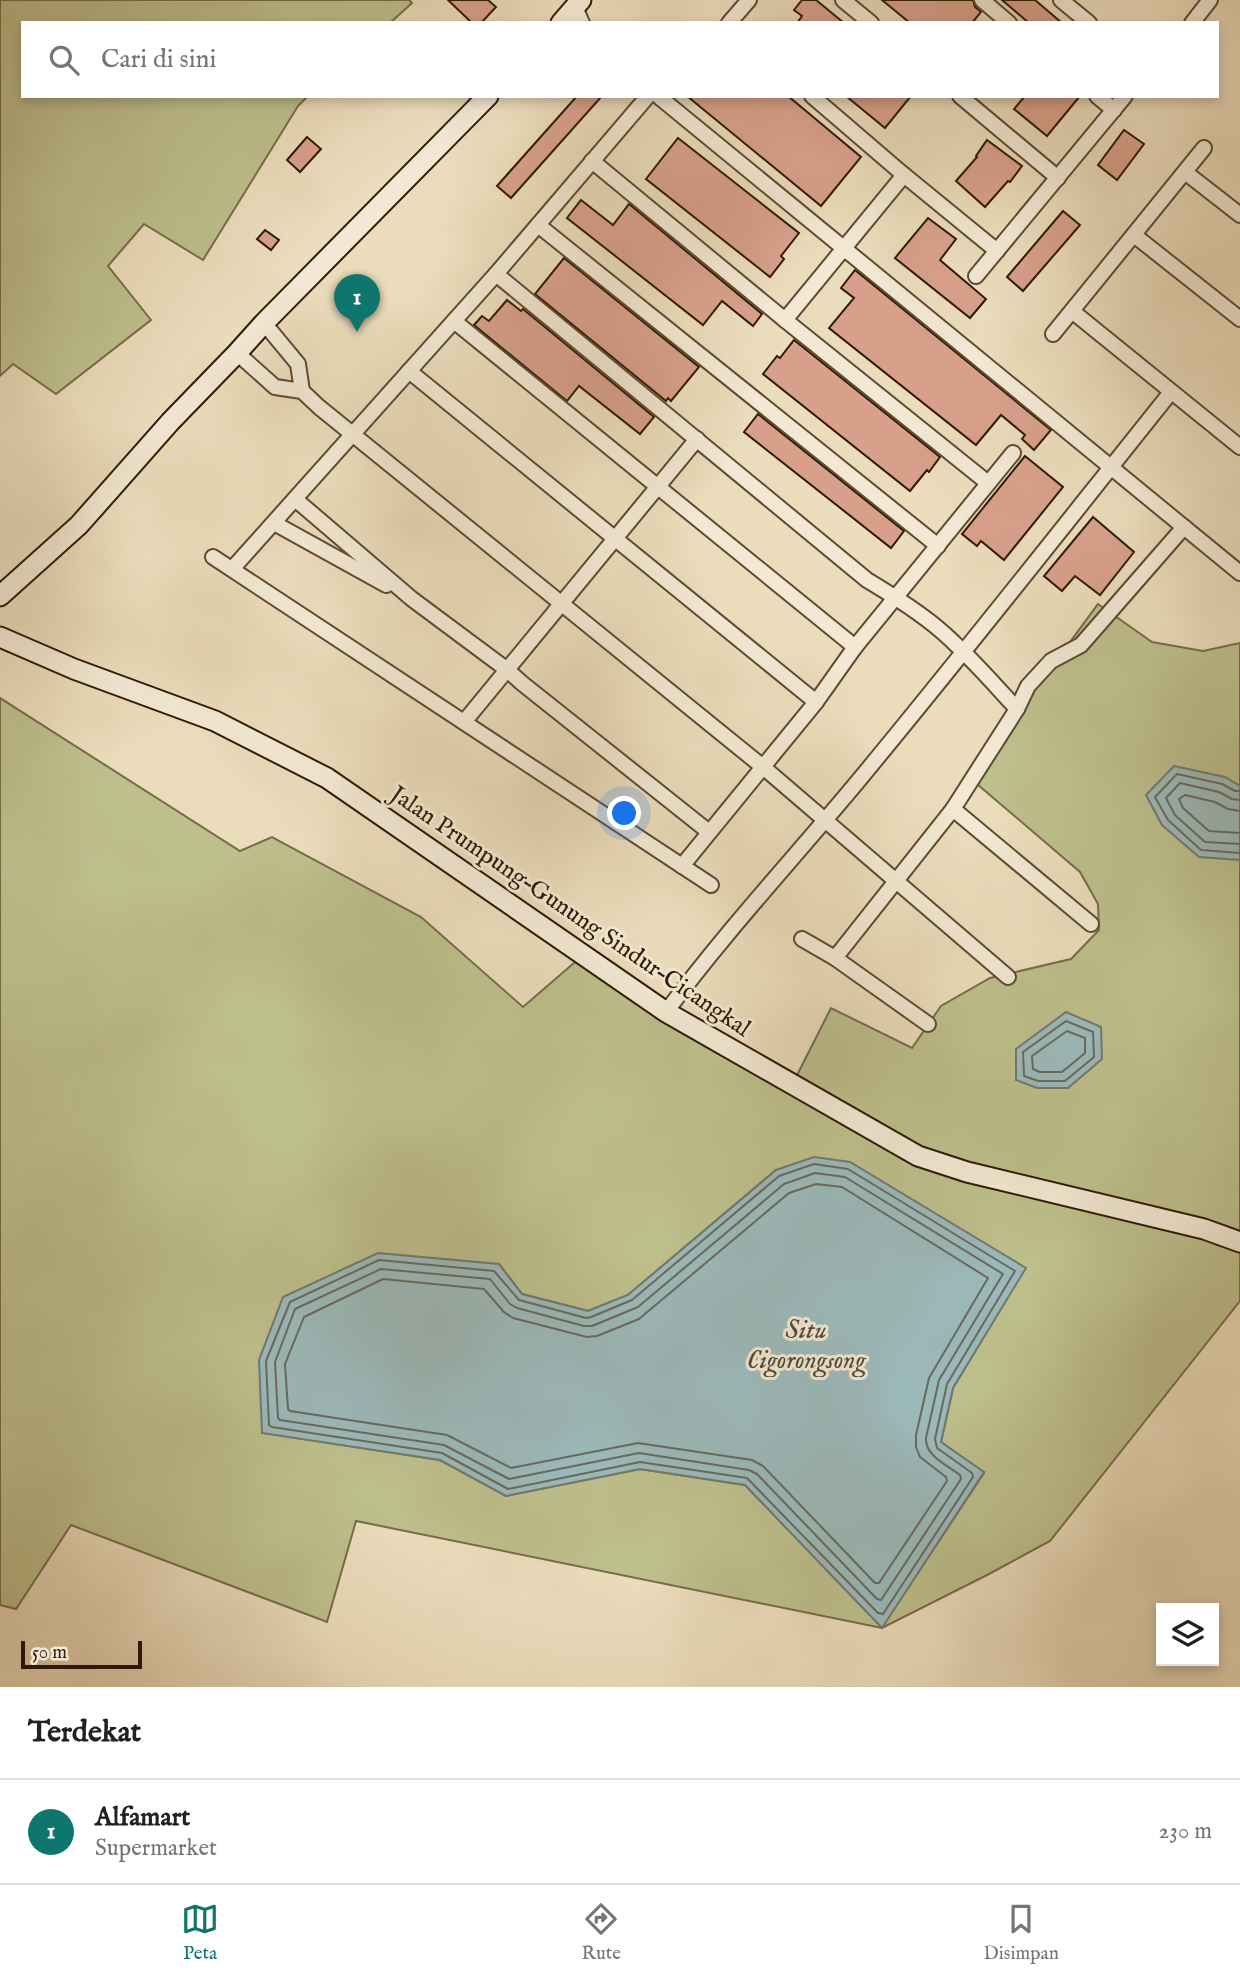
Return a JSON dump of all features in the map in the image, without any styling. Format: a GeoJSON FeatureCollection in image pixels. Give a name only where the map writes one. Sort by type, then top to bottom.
{"type":"FeatureCollection","features":[{"type":"Feature","properties":{"kind":"main road"},"geometry":{"type":"LineString","coordinates":[[564,21],[580,10]]}},
{"type":"Feature","properties":{"kind":"main road"},"geometry":{"type":"LineString","coordinates":[[0,596],[79,525],[171,421],[264,323],[486,98]]}},
{"type":"Feature","properties":{"kind":"main road","name":"Jalan Prumpung–Gunung Sindur–Cicangkal"},"geometry":{"type":"LineString","coordinates":[[0,637],[74,669],[215,721],[327,778],[666,1012],[918,1156],[967,1172],[1204,1229],[1240,1242]]}},
{"type":"Feature","properties":{"kind":"street"},"geometry":{"type":"LineString","coordinates":[[731,21],[750,0]]}},
{"type":"Feature","properties":{"kind":"street"},"geometry":{"type":"LineString","coordinates":[[843,0],[869,21]]}},
{"type":"Feature","properties":{"kind":"street"},"geometry":{"type":"LineString","coordinates":[[982,0],[1007,21]]}},
{"type":"Feature","properties":{"kind":"street"},"geometry":{"type":"LineString","coordinates":[[1061,0],[1087,21]]}},
{"type":"Feature","properties":{"kind":"street"},"geometry":{"type":"LineString","coordinates":[[1194,21],[1210,0]]}},
{"type":"Feature","properties":{"kind":"street"},"geometry":{"type":"LineString","coordinates":[[232,569],[496,274],[646,98]]}},
{"type":"Feature","properties":{"kind":"street"},"geometry":{"type":"LineString","coordinates":[[659,98],[1240,573]]}},
{"type":"Feature","properties":{"kind":"street"},"geometry":{"type":"LineString","coordinates":[[814,98],[904,176],[997,251]]}},
{"type":"Feature","properties":{"kind":"street"},"geometry":{"type":"LineString","coordinates":[[962,98],[1058,178]]}},
{"type":"Feature","properties":{"kind":"street"},"geometry":{"type":"LineString","coordinates":[[1099,98],[1114,110]]}},
{"type":"Feature","properties":{"kind":"street"},"geometry":{"type":"LineString","coordinates":[[976,276],[1123,98]]}},
{"type":"Feature","properties":{"kind":"street"},"geometry":{"type":"LineString","coordinates":[[1052,334],[1204,148]]}},
{"type":"Feature","properties":{"kind":"street"},"geometry":{"type":"LineString","coordinates":[[592,161],[988,483]]}},
{"type":"Feature","properties":{"kind":"street"},"geometry":{"type":"LineString","coordinates":[[1185,172],[1240,215]]}},
{"type":"Feature","properties":{"kind":"street"},"geometry":{"type":"LineString","coordinates":[[785,320],[904,176]]}},
{"type":"Feature","properties":{"kind":"street"},"geometry":{"type":"LineString","coordinates":[[538,225],[938,546]]}},
{"type":"Feature","properties":{"kind":"street"},"geometry":{"type":"LineString","coordinates":[[1134,235],[1239,317]]}},
{"type":"Feature","properties":{"kind":"street"},"geometry":{"type":"LineString","coordinates":[[496,274],[867,580],[938,628],[1017,709]]}},
{"type":"Feature","properties":{"kind":"street"},"geometry":{"type":"LineString","coordinates":[[1072,311],[1240,447]]}},
{"type":"Feature","properties":{"kind":"street"},"geometry":{"type":"LineString","coordinates":[[454,321],[855,647]]}},
{"type":"Feature","properties":{"kind":"street"},"geometry":{"type":"LineString","coordinates":[[264,323],[298,364],[302,391]]}},
{"type":"Feature","properties":{"kind":"street"},"geometry":{"type":"LineString","coordinates":[[237,353],[275,387],[302,391],[763,767],[1008,977]]}},
{"type":"Feature","properties":{"kind":"street"},"geometry":{"type":"LineString","coordinates":[[410,371],[816,702]]}},
{"type":"Feature","properties":{"kind":"street"},"geometry":{"type":"LineString","coordinates":[[666,1012],[695,973],[964,653],[1171,392]]}},
{"type":"Feature","properties":{"kind":"street"},"geometry":{"type":"LineString","coordinates":[[464,722],[697,439]]}},
{"type":"Feature","properties":{"kind":"street"},"geometry":{"type":"LineString","coordinates":[[682,866],[1013,453]]}},
{"type":"Feature","properties":{"kind":"street"},"geometry":{"type":"LineString","coordinates":[[295,499],[412,599],[506,669],[709,832]]}},
{"type":"Feature","properties":{"kind":"street"},"geometry":{"type":"LineString","coordinates":[[274,523],[412,599]]}},
{"type":"Feature","properties":{"kind":"street"},"geometry":{"type":"LineString","coordinates":[[835,958],[953,809],[1017,709],[1028,686],[1051,661],[1081,645],[1184,527]]}},
{"type":"Feature","properties":{"kind":"street"},"geometry":{"type":"LineString","coordinates":[[213,557],[711,885]]}},
{"type":"Feature","properties":{"kind":"street"},"geometry":{"type":"LineString","coordinates":[[953,809],[1091,924]]}},
{"type":"Feature","properties":{"kind":"street"},"geometry":{"type":"LineString","coordinates":[[802,939],[835,958],[928,1024]]}},
{"type":"Feature","properties":{"kind":"green space"},"geometry":{"type":"Polygon","coordinates":[[[0,0],[409,0],[412,3],[392,21],[21,21],[21,98],[306,98],[298,106],[203,260],[144,224],[108,266],[151,320],[56,394],[13,364],[0,376],[0,0]]]}},
{"type":"Feature","properties":{"kind":"green space"},"geometry":{"type":"Polygon","coordinates":[[[1098,604],[1152,642],[1203,651],[1240,643],[1240,1301],[1050,1541],[882,1628],[356,1521],[327,1622],[71,1525],[16,1609],[0,1605],[0,698],[240,851],[272,837],[421,917],[523,1007],[582,956],[789,1091],[831,1008],[912,1048],[941,1006],[990,978],[1071,959],[1099,930],[1098,904],[1080,872],[970,778],[1098,604]],[[776,1170],[628,1295],[588,1311],[522,1294],[499,1264],[263,1433],[440,1460],[506,1496],[640,1469],[745,1485],[882,1627],[984,1473],[941,1442],[953,1388],[1025,1268],[776,1170]]]}},
{"type":"Feature","properties":{"kind":"water"},"geometry":{"type":"Polygon","coordinates":[[[1174,766],[1225,777],[1240,786],[1240,860],[1199,857],[1162,825],[1146,795],[1174,766]]]}},
{"type":"Feature","properties":{"kind":"water"},"geometry":{"type":"Polygon","coordinates":[[[1066,1012],[1101,1027],[1102,1059],[1068,1088],[1037,1088],[1016,1080],[1016,1049],[1066,1012]]]}},
{"type":"Feature","properties":{"kind":"water","name":"Situ Cigorongsong"},"geometry":{"type":"Polygon","coordinates":[[[814,1157],[850,1162],[1026,1268],[953,1388],[941,1442],[984,1472],[882,1628],[745,1485],[640,1469],[506,1496],[440,1460],[262,1433],[259,1360],[283,1297],[378,1253],[499,1264],[522,1294],[588,1311],[628,1295],[776,1170],[814,1157]]]}},
{"type":"Feature","properties":{"kind":"building"},"geometry":{"type":"Polygon","coordinates":[[[448,0],[488,0],[496,7],[483,21],[470,21],[448,0]]]}},
{"type":"Feature","properties":{"kind":"building"},"geometry":{"type":"Polygon","coordinates":[[[802,0],[816,0],[842,21],[798,21],[802,16],[794,10],[802,0]]]}},
{"type":"Feature","properties":{"kind":"building"},"geometry":{"type":"Polygon","coordinates":[[[882,0],[973,0],[975,7],[981,12],[974,21],[908,21],[882,0]]]}},
{"type":"Feature","properties":{"kind":"building"},"geometry":{"type":"Polygon","coordinates":[[[1002,0],[1035,0],[1060,21],[1027,21],[1002,0]]]}},
{"type":"Feature","properties":{"kind":"building"},"geometry":{"type":"Polygon","coordinates":[[[575,98],[600,98],[511,198],[497,186],[575,98]]]}},
{"type":"Feature","properties":{"kind":"building"},"geometry":{"type":"Polygon","coordinates":[[[689,98],[790,98],[861,157],[821,206],[689,98]]]}},
{"type":"Feature","properties":{"kind":"building"},"geometry":{"type":"Polygon","coordinates":[[[848,98],[909,98],[885,128],[848,98]]]}},
{"type":"Feature","properties":{"kind":"building"},"geometry":{"type":"Polygon","coordinates":[[[1023,98],[1078,98],[1047,136],[1014,109],[1023,98]]]}},
{"type":"Feature","properties":{"kind":"building"},"geometry":{"type":"Polygon","coordinates":[[[1124,130],[1144,144],[1117,180],[1098,165],[1124,130]]]}},
{"type":"Feature","properties":{"kind":"building"},"geometry":{"type":"Polygon","coordinates":[[[307,137],[321,149],[300,172],[287,160],[307,137]]]}},
{"type":"Feature","properties":{"kind":"building"},"geometry":{"type":"Polygon","coordinates":[[[678,138],[799,233],[781,256],[784,259],[770,277],[646,179],[678,138]]]}},
{"type":"Feature","properties":{"kind":"building"},"geometry":{"type":"Polygon","coordinates":[[[987,140],[1022,166],[985,207],[956,181],[977,157],[987,140]]]}},
{"type":"Feature","properties":{"kind":"building"},"geometry":{"type":"Polygon","coordinates":[[[581,200],[613,225],[629,204],[762,314],[753,326],[722,301],[703,325],[567,218],[581,200]]]}},
{"type":"Feature","properties":{"kind":"building"},"geometry":{"type":"Polygon","coordinates":[[[1063,211],[1080,225],[1023,291],[1007,277],[1063,211]]]}},
{"type":"Feature","properties":{"kind":"building"},"geometry":{"type":"Polygon","coordinates":[[[928,218],[956,239],[940,260],[986,299],[970,318],[895,258],[928,218]]]}},
{"type":"Feature","properties":{"kind":"building"},"geometry":{"type":"Polygon","coordinates":[[[265,230],[279,240],[271,250],[257,239],[265,230]]]}},
{"type":"Feature","properties":{"kind":"building"},"geometry":{"type":"Polygon","coordinates":[[[564,258],[699,367],[671,401],[668,398],[666,401],[535,294],[564,258]]]}},
{"type":"Feature","properties":{"kind":"building"},"geometry":{"type":"Polygon","coordinates":[[[855,270],[1051,430],[1034,450],[1022,439],[1025,435],[1001,415],[976,445],[829,328],[854,298],[841,288],[855,270]]]}},
{"type":"Feature","properties":{"kind":"building"},"geometry":{"type":"Polygon","coordinates":[[[507,300],[521,311],[523,309],[654,417],[640,434],[579,386],[567,401],[474,325],[482,316],[489,321],[507,300]]]}},
{"type":"Feature","properties":{"kind":"building"},"geometry":{"type":"Polygon","coordinates":[[[794,340],[940,457],[910,491],[763,374],[794,340]]]}},
{"type":"Feature","properties":{"kind":"building"},"geometry":{"type":"Polygon","coordinates":[[[758,414],[904,531],[891,548],[744,432],[758,414]]]}},
{"type":"Feature","properties":{"kind":"building"},"geometry":{"type":"Polygon","coordinates":[[[1025,456],[1063,487],[1004,560],[981,541],[977,546],[962,534],[1025,456]]]}},
{"type":"Feature","properties":{"kind":"building"},"geometry":{"type":"Polygon","coordinates":[[[1093,517],[1134,552],[1100,595],[1075,576],[1062,591],[1044,576],[1093,517]]]}},
{"type":"Feature","properties":{"kind":"place","name":"Alfamart"},"geometry":{"type":"Point","coordinates":[357,332]}}]}
